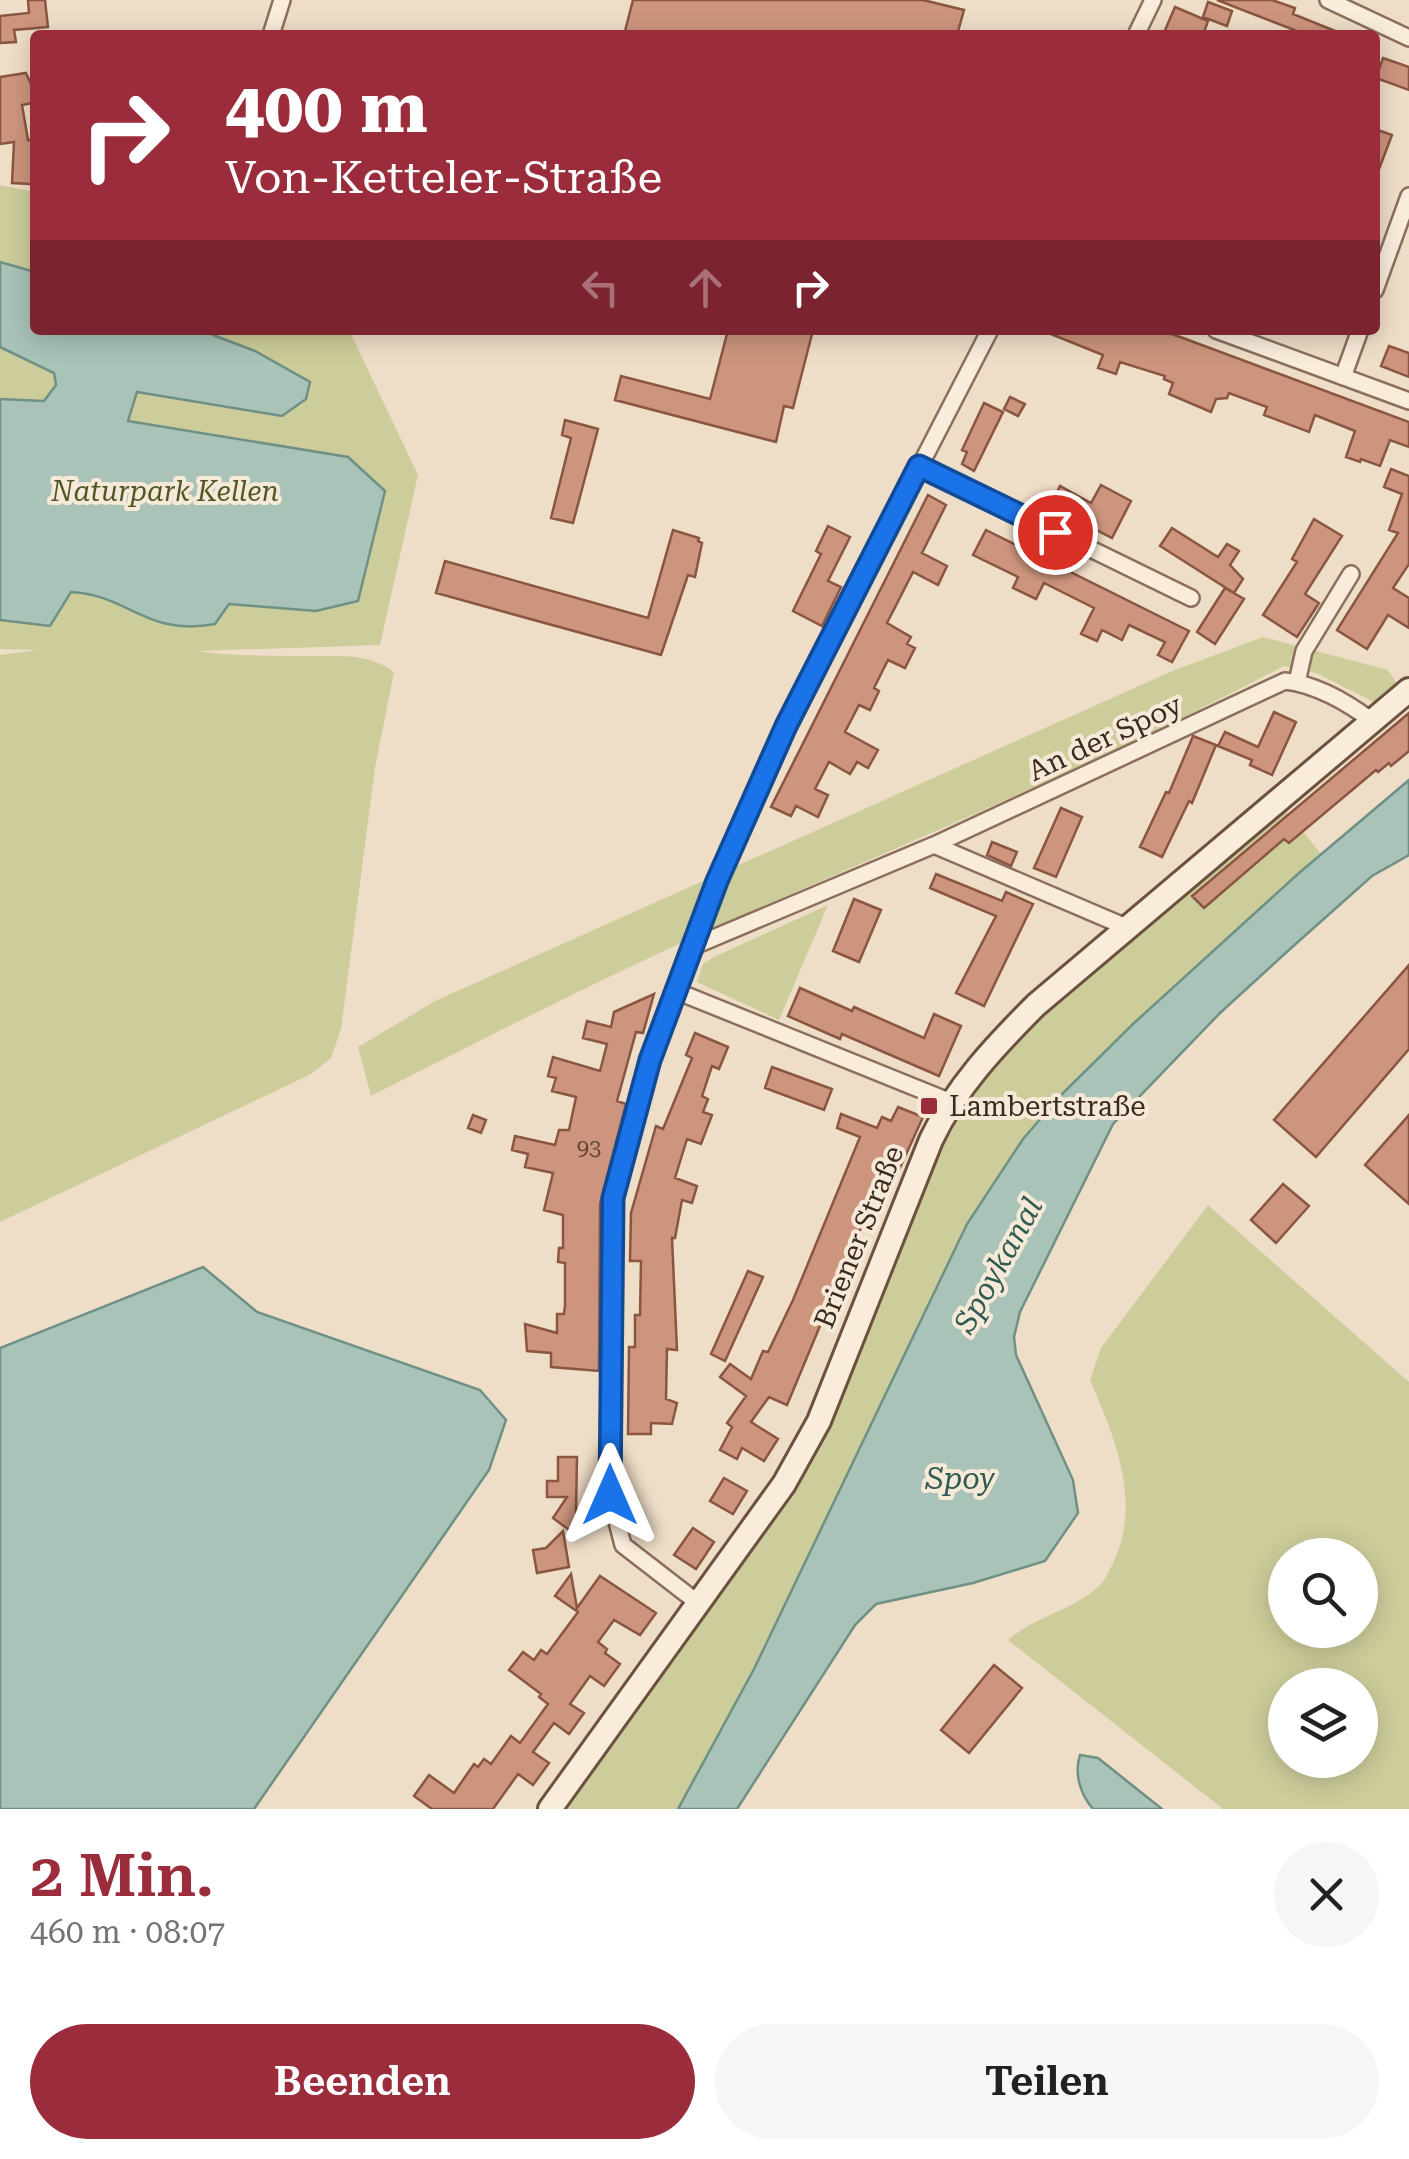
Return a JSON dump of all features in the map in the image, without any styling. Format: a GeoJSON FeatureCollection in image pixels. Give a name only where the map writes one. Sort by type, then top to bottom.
{"type":"FeatureCollection","features":[{"type":"Feature","properties":{"kind":"street"},"geometry":{"type":"LineString","coordinates":[[273,30],[282,0]]}},
{"type":"Feature","properties":{"kind":"street"},"geometry":{"type":"LineString","coordinates":[[1138,30],[1153,0]]}},
{"type":"Feature","properties":{"kind":"street"},"geometry":{"type":"LineString","coordinates":[[1328,0],[1409,38]]}},
{"type":"Feature","properties":{"kind":"street"},"geometry":{"type":"LineString","coordinates":[[1380,276],[1409,196]]}},
{"type":"Feature","properties":{"kind":"street"},"geometry":{"type":"LineString","coordinates":[[698,1603],[623,1545],[610,1495],[613,1198],[650,1060],[717,881],[786,726],[987,335]]}},
{"type":"Feature","properties":{"kind":"street"},"geometry":{"type":"LineString","coordinates":[[1230,335],[1409,401]]}},
{"type":"Feature","properties":{"kind":"street"},"geometry":{"type":"LineString","coordinates":[[1343,376],[1358,335]]}},
{"type":"Feature","properties":{"kind":"street"},"geometry":{"type":"LineString","coordinates":[[919,466],[1191,598]]}},
{"type":"Feature","properties":{"kind":"street"},"geometry":{"type":"LineString","coordinates":[[1352,574],[1304,652],[1297,682],[1353,706],[1372,721]]}},
{"type":"Feature","properties":{"kind":"street","name":"An der Spoy"},"geometry":{"type":"LineString","coordinates":[[692,948],[934,845],[1285,681],[1297,682]]}},
{"type":"Feature","properties":{"kind":"street","name":"Briener Straße"},"geometry":{"type":"LineString","coordinates":[[550,1809],[784,1484],[819,1421],[931,1140],[952,1102],[992,1049],[1126,927],[1409,690]]}},
{"type":"Feature","properties":{"kind":"street"},"geometry":{"type":"LineString","coordinates":[[934,845],[1126,927]]}},
{"type":"Feature","properties":{"kind":"street"},"geometry":{"type":"LineString","coordinates":[[676,991],[952,1102]]}},
{"type":"Feature","properties":{"kind":"green space"},"geometry":{"type":"Polygon","coordinates":[[[0,185],[30,191],[30,335],[351,335],[418,475],[380,645],[197,651],[350,656],[394,672],[375,768],[341,1029],[331,1058],[311,1074],[0,1222],[0,655],[37,650],[0,649],[0,185]]]}},
{"type":"Feature","properties":{"kind":"green space"},"geometry":{"type":"Polygon","coordinates":[[[1263,637],[1388,670],[1400,688],[1374,702],[1316,673],[1284,666],[1072,770],[626,969],[371,1096],[358,1047],[435,1001],[1170,672],[1263,637]]]}},
{"type":"Feature","properties":{"kind":"green space"},"geometry":{"type":"Polygon","coordinates":[[[1284,808],[1321,854],[1133,1024],[1063,1093],[1023,1139],[967,1223],[754,1669],[678,1809],[561,1809],[822,1432],[863,1343],[924,1185],[976,1085],[1019,1035],[1284,808]]]}},
{"type":"Feature","properties":{"kind":"green space"},"geometry":{"type":"Polygon","coordinates":[[[828,905],[779,1020],[697,982],[703,964],[714,957],[828,905]]]}},
{"type":"Feature","properties":{"kind":"green space"},"geometry":{"type":"Polygon","coordinates":[[[1208,1205],[1409,1382],[1409,1809],[1223,1809],[1008,1640],[1090,1594],[1105,1578],[1121,1542],[1125,1519],[1122,1471],[1090,1380],[1101,1348],[1208,1205]]]}},
{"type":"Feature","properties":{"kind":"water","name":"Naturpark Kellen"},"geometry":{"type":"Polygon","coordinates":[[[0,262],[30,271],[30,335],[213,335],[255,351],[310,382],[306,399],[282,416],[137,392],[128,421],[348,457],[385,491],[358,601],[316,611],[229,604],[215,624],[191,626],[172,625],[109,600],[71,592],[50,626],[0,620],[0,399],[44,401],[56,385],[54,373],[0,347],[0,262]]]}},
{"type":"Feature","properties":{"kind":"water","name":"Spoy"},"geometry":{"type":"Polygon","coordinates":[[[1409,780],[1409,855],[1372,876],[1290,949],[1220,1013],[1113,1124],[1020,1312],[1014,1337],[1016,1355],[1073,1480],[1078,1513],[1045,1561],[973,1583],[876,1604],[855,1625],[737,1809],[678,1809],[754,1669],[967,1224],[1023,1139],[1133,1024],[1299,873],[1409,780]]]}},
{"type":"Feature","properties":{"kind":"water"},"geometry":{"type":"Polygon","coordinates":[[[203,1267],[257,1312],[480,1390],[506,1420],[489,1470],[254,1809],[0,1809],[0,1348],[203,1267]]]}},
{"type":"Feature","properties":{"kind":"water"},"geometry":{"type":"Polygon","coordinates":[[[1080,1755],[1098,1758],[1162,1809],[1093,1809],[1079,1783],[1080,1755]]]}},
{"type":"Feature","properties":{"kind":"building"},"geometry":{"type":"Polygon","coordinates":[[[28,0],[45,0],[48,27],[14,30],[16,42],[0,43],[0,16],[29,13],[28,0]]]}},
{"type":"Feature","properties":{"kind":"building"},"geometry":{"type":"Polygon","coordinates":[[[633,0],[923,0],[964,10],[958,30],[625,30],[633,0]]]}},
{"type":"Feature","properties":{"kind":"building"},"geometry":{"type":"Polygon","coordinates":[[[1217,0],[1272,0],[1295,8],[1293,14],[1333,30],[1294,30],[1217,0]]]}},
{"type":"Feature","properties":{"kind":"building"},"geometry":{"type":"Polygon","coordinates":[[[1208,2],[1232,11],[1227,26],[1203,17],[1208,2]]]}},
{"type":"Feature","properties":{"kind":"building"},"geometry":{"type":"Polygon","coordinates":[[[1175,7],[1208,21],[1205,30],[1165,30],[1175,7]]]}},
{"type":"Feature","properties":{"kind":"building"},"geometry":{"type":"Polygon","coordinates":[[[1383,58],[1409,67],[1409,90],[1380,79],[1383,58]]]}},
{"type":"Feature","properties":{"kind":"building"},"geometry":{"type":"Polygon","coordinates":[[[26,73],[30,82],[30,104],[22,105],[30,140],[30,184],[12,183],[14,142],[0,144],[0,77],[26,73]]]}},
{"type":"Feature","properties":{"kind":"building"},"geometry":{"type":"Polygon","coordinates":[[[1380,131],[1392,135],[1380,166],[1380,131]]]}},
{"type":"Feature","properties":{"kind":"building"},"geometry":{"type":"Polygon","coordinates":[[[727,335],[812,335],[793,408],[784,406],[776,442],[615,400],[621,376],[710,399],[727,335]]]}},
{"type":"Feature","properties":{"kind":"building"},"geometry":{"type":"Polygon","coordinates":[[[1053,335],[1174,335],[1409,422],[1409,447],[1390,440],[1380,466],[1361,459],[1360,462],[1346,457],[1355,431],[1315,415],[1309,432],[1264,415],[1267,407],[1229,393],[1227,398],[1216,399],[1211,412],[1169,394],[1173,383],[1165,376],[1120,362],[1116,374],[1098,368],[1103,355],[1053,335]]]}},
{"type":"Feature","properties":{"kind":"building"},"geometry":{"type":"Polygon","coordinates":[[[1389,346],[1409,353],[1409,377],[1381,366],[1389,346]]]}},
{"type":"Feature","properties":{"kind":"building"},"geometry":{"type":"Polygon","coordinates":[[[1010,397],[1025,404],[1018,416],[1004,409],[1010,397]]]}},
{"type":"Feature","properties":{"kind":"building"},"geometry":{"type":"Polygon","coordinates":[[[984,403],[1003,412],[974,471],[962,464],[967,452],[962,450],[984,403]]]}},
{"type":"Feature","properties":{"kind":"building"},"geometry":{"type":"Polygon","coordinates":[[[565,420],[598,429],[573,523],[551,518],[571,438],[562,435],[565,420]]]}},
{"type":"Feature","properties":{"kind":"building"},"geometry":{"type":"Polygon","coordinates":[[[1391,469],[1409,476],[1409,564],[1393,588],[1409,598],[1409,628],[1388,615],[1367,649],[1337,630],[1398,533],[1389,530],[1402,494],[1384,487],[1391,469]]]}},
{"type":"Feature","properties":{"kind":"building"},"geometry":{"type":"Polygon","coordinates":[[[1101,485],[1131,501],[1112,538],[1050,506],[1060,486],[1091,503],[1101,485]]]}},
{"type":"Feature","properties":{"kind":"building"},"geometry":{"type":"Polygon","coordinates":[[[928,495],[946,505],[922,553],[947,566],[938,585],[913,572],[887,623],[911,637],[907,644],[915,648],[905,668],[888,660],[874,688],[879,691],[870,710],[859,705],[845,732],[878,750],[868,768],[857,762],[850,774],[829,762],[815,789],[828,795],[818,817],[796,806],[791,816],[771,807],[928,495]]]}},
{"type":"Feature","properties":{"kind":"building"},"geometry":{"type":"Polygon","coordinates":[[[1314,519],[1342,536],[1305,594],[1319,603],[1297,637],[1263,615],[1297,562],[1292,559],[1314,519]]]}},
{"type":"Feature","properties":{"kind":"building"},"geometry":{"type":"Polygon","coordinates":[[[828,526],[850,537],[828,581],[841,587],[822,626],[793,611],[821,554],[816,551],[828,526]]]}},
{"type":"Feature","properties":{"kind":"building"},"geometry":{"type":"Polygon","coordinates":[[[1172,528],[1218,557],[1227,544],[1239,551],[1230,565],[1243,579],[1234,593],[1160,546],[1172,528]]]}},
{"type":"Feature","properties":{"kind":"building"},"geometry":{"type":"Polygon","coordinates":[[[673,530],[699,538],[702,543],[695,577],[688,575],[661,655],[436,593],[445,561],[648,618],[673,530]]]}},
{"type":"Feature","properties":{"kind":"building"},"geometry":{"type":"Polygon","coordinates":[[[986,530],[1189,631],[1172,662],[1158,655],[1165,642],[1129,625],[1122,640],[1102,630],[1097,641],[1081,634],[1094,608],[1044,583],[1036,599],[1013,588],[1018,577],[973,555],[986,530]]]}},
{"type":"Feature","properties":{"kind":"building"},"geometry":{"type":"Polygon","coordinates":[[[1225,588],[1244,599],[1215,644],[1197,632],[1225,588]]]}},
{"type":"Feature","properties":{"kind":"building"},"geometry":{"type":"Polygon","coordinates":[[[1274,712],[1296,722],[1272,775],[1250,765],[1252,760],[1218,746],[1225,732],[1258,747],[1274,712]]]}},
{"type":"Feature","properties":{"kind":"building"},"geometry":{"type":"Polygon","coordinates":[[[1409,713],[1409,751],[1391,766],[1389,763],[1376,770],[1289,843],[1284,839],[1204,908],[1192,896],[1409,713]]]}},
{"type":"Feature","properties":{"kind":"building"},"geometry":{"type":"Polygon","coordinates":[[[1193,736],[1216,745],[1192,803],[1189,801],[1162,857],[1140,847],[1193,736]]]}},
{"type":"Feature","properties":{"kind":"building"},"geometry":{"type":"Polygon","coordinates":[[[1061,808],[1082,817],[1056,877],[1034,868],[1061,808]]]}},
{"type":"Feature","properties":{"kind":"building"},"geometry":{"type":"Polygon","coordinates":[[[992,842],[1017,852],[1011,866],[987,855],[992,842]]]}},
{"type":"Feature","properties":{"kind":"building"},"geometry":{"type":"Polygon","coordinates":[[[936,874],[1002,901],[1006,892],[1033,904],[984,1006],[956,993],[996,916],[930,888],[936,874]]]}},
{"type":"Feature","properties":{"kind":"building"},"geometry":{"type":"Polygon","coordinates":[[[854,899],[881,910],[859,962],[833,951],[854,899]]]}},
{"type":"Feature","properties":{"kind":"building"},"geometry":{"type":"Polygon","coordinates":[[[1409,965],[1409,1049],[1316,1157],[1274,1120],[1409,965]]]}},
{"type":"Feature","properties":{"kind":"building"},"geometry":{"type":"Polygon","coordinates":[[[800,988],[924,1038],[934,1014],[961,1026],[939,1076],[842,1034],[840,1039],[788,1016],[800,988]]]}},
{"type":"Feature","properties":{"kind":"building"},"geometry":{"type":"Polygon","coordinates":[[[654,994],[643,1033],[636,1032],[617,1101],[626,1104],[600,1204],[599,1371],[551,1367],[551,1353],[527,1351],[525,1324],[557,1333],[557,1314],[564,1314],[565,1263],[558,1262],[559,1248],[563,1248],[563,1215],[544,1210],[553,1173],[525,1167],[528,1154],[512,1150],[515,1136],[555,1145],[559,1130],[569,1130],[576,1097],[552,1091],[556,1078],[548,1076],[553,1057],[600,1071],[607,1044],[583,1038],[587,1021],[611,1027],[614,1012],[654,994]]]}},
{"type":"Feature","properties":{"kind":"building"},"geometry":{"type":"Polygon","coordinates":[[[695,1033],[728,1047],[719,1069],[712,1066],[702,1096],[708,1099],[703,1112],[712,1115],[701,1144],[687,1139],[675,1178],[697,1186],[692,1203],[682,1200],[672,1238],[677,1350],[667,1349],[666,1399],[677,1403],[672,1424],[651,1423],[651,1434],[628,1434],[629,1347],[635,1347],[635,1315],[640,1315],[641,1261],[630,1261],[631,1213],[656,1126],[663,1129],[692,1058],[686,1055],[695,1033]]]}},
{"type":"Feature","properties":{"kind":"building"},"geometry":{"type":"Polygon","coordinates":[[[772,1067],[832,1089],[824,1110],[765,1088],[772,1067]]]}},
{"type":"Feature","properties":{"kind":"building"},"geometry":{"type":"Polygon","coordinates":[[[898,1107],[923,1117],[889,1192],[878,1187],[787,1405],[769,1397],[751,1422],[778,1439],[764,1461],[742,1448],[737,1459],[720,1450],[732,1427],[727,1423],[746,1396],[720,1377],[730,1364],[751,1379],[793,1300],[860,1137],[837,1128],[841,1114],[877,1128],[882,1117],[891,1121],[898,1107]]]}},
{"type":"Feature","properties":{"kind":"building"},"geometry":{"type":"Polygon","coordinates":[[[473,1115],[486,1120],[481,1133],[468,1128],[473,1115]]]}},
{"type":"Feature","properties":{"kind":"building"},"geometry":{"type":"Polygon","coordinates":[[[1409,1115],[1409,1204],[1365,1165],[1409,1115]]]}},
{"type":"Feature","properties":{"kind":"building"},"geometry":{"type":"Polygon","coordinates":[[[1283,1184],[1309,1206],[1276,1243],[1251,1220],[1283,1184]]]}},
{"type":"Feature","properties":{"kind":"building"},"geometry":{"type":"Polygon","coordinates":[[[748,1271],[763,1277],[725,1361],[711,1354],[748,1271]]]}},
{"type":"Feature","properties":{"kind":"building"},"geometry":{"type":"Polygon","coordinates":[[[558,1457],[577,1457],[576,1513],[582,1518],[572,1532],[553,1518],[567,1497],[547,1497],[547,1481],[558,1481],[558,1457]]]}},
{"type":"Feature","properties":{"kind":"building"},"geometry":{"type":"Polygon","coordinates":[[[724,1478],[747,1491],[733,1514],[710,1501],[724,1478]]]}},
{"type":"Feature","properties":{"kind":"building"},"geometry":{"type":"Polygon","coordinates":[[[693,1528],[714,1542],[696,1569],[674,1555],[693,1528]]]}},
{"type":"Feature","properties":{"kind":"building"},"geometry":{"type":"Polygon","coordinates":[[[563,1531],[569,1567],[537,1573],[533,1550],[546,1548],[563,1531]]]}},
{"type":"Feature","properties":{"kind":"building"},"geometry":{"type":"Polygon","coordinates":[[[571,1574],[577,1608],[600,1576],[656,1613],[640,1635],[614,1620],[598,1642],[620,1664],[604,1686],[590,1676],[570,1704],[584,1713],[569,1734],[554,1723],[533,1752],[549,1763],[533,1785],[518,1774],[493,1809],[432,1809],[414,1796],[429,1775],[454,1793],[474,1764],[478,1767],[484,1759],[491,1764],[511,1736],[520,1743],[548,1704],[509,1670],[523,1652],[534,1660],[541,1650],[547,1654],[578,1612],[555,1596],[571,1574]]]}},
{"type":"Feature","properties":{"kind":"building"},"geometry":{"type":"Polygon","coordinates":[[[994,1665],[1022,1688],[969,1753],[941,1730],[994,1665]]]}},
{"type":"Feature","properties":{"kind":"place","name":"Lambertstraße"},"geometry":{"type":"Point","coordinates":[929,1106]}},
{"type":"Feature","properties":{"kind":"route"},"geometry":{"type":"LineString","coordinates":[[610,1495],[613,1198],[650,1060],[717,881],[786,726],[919,466],[1055,532]]}},
{"type":"Feature","properties":{"kind":"water label","name":"Spoykanal"},"geometry":{"type":"Point","coordinates":[998,1265]}}]}
